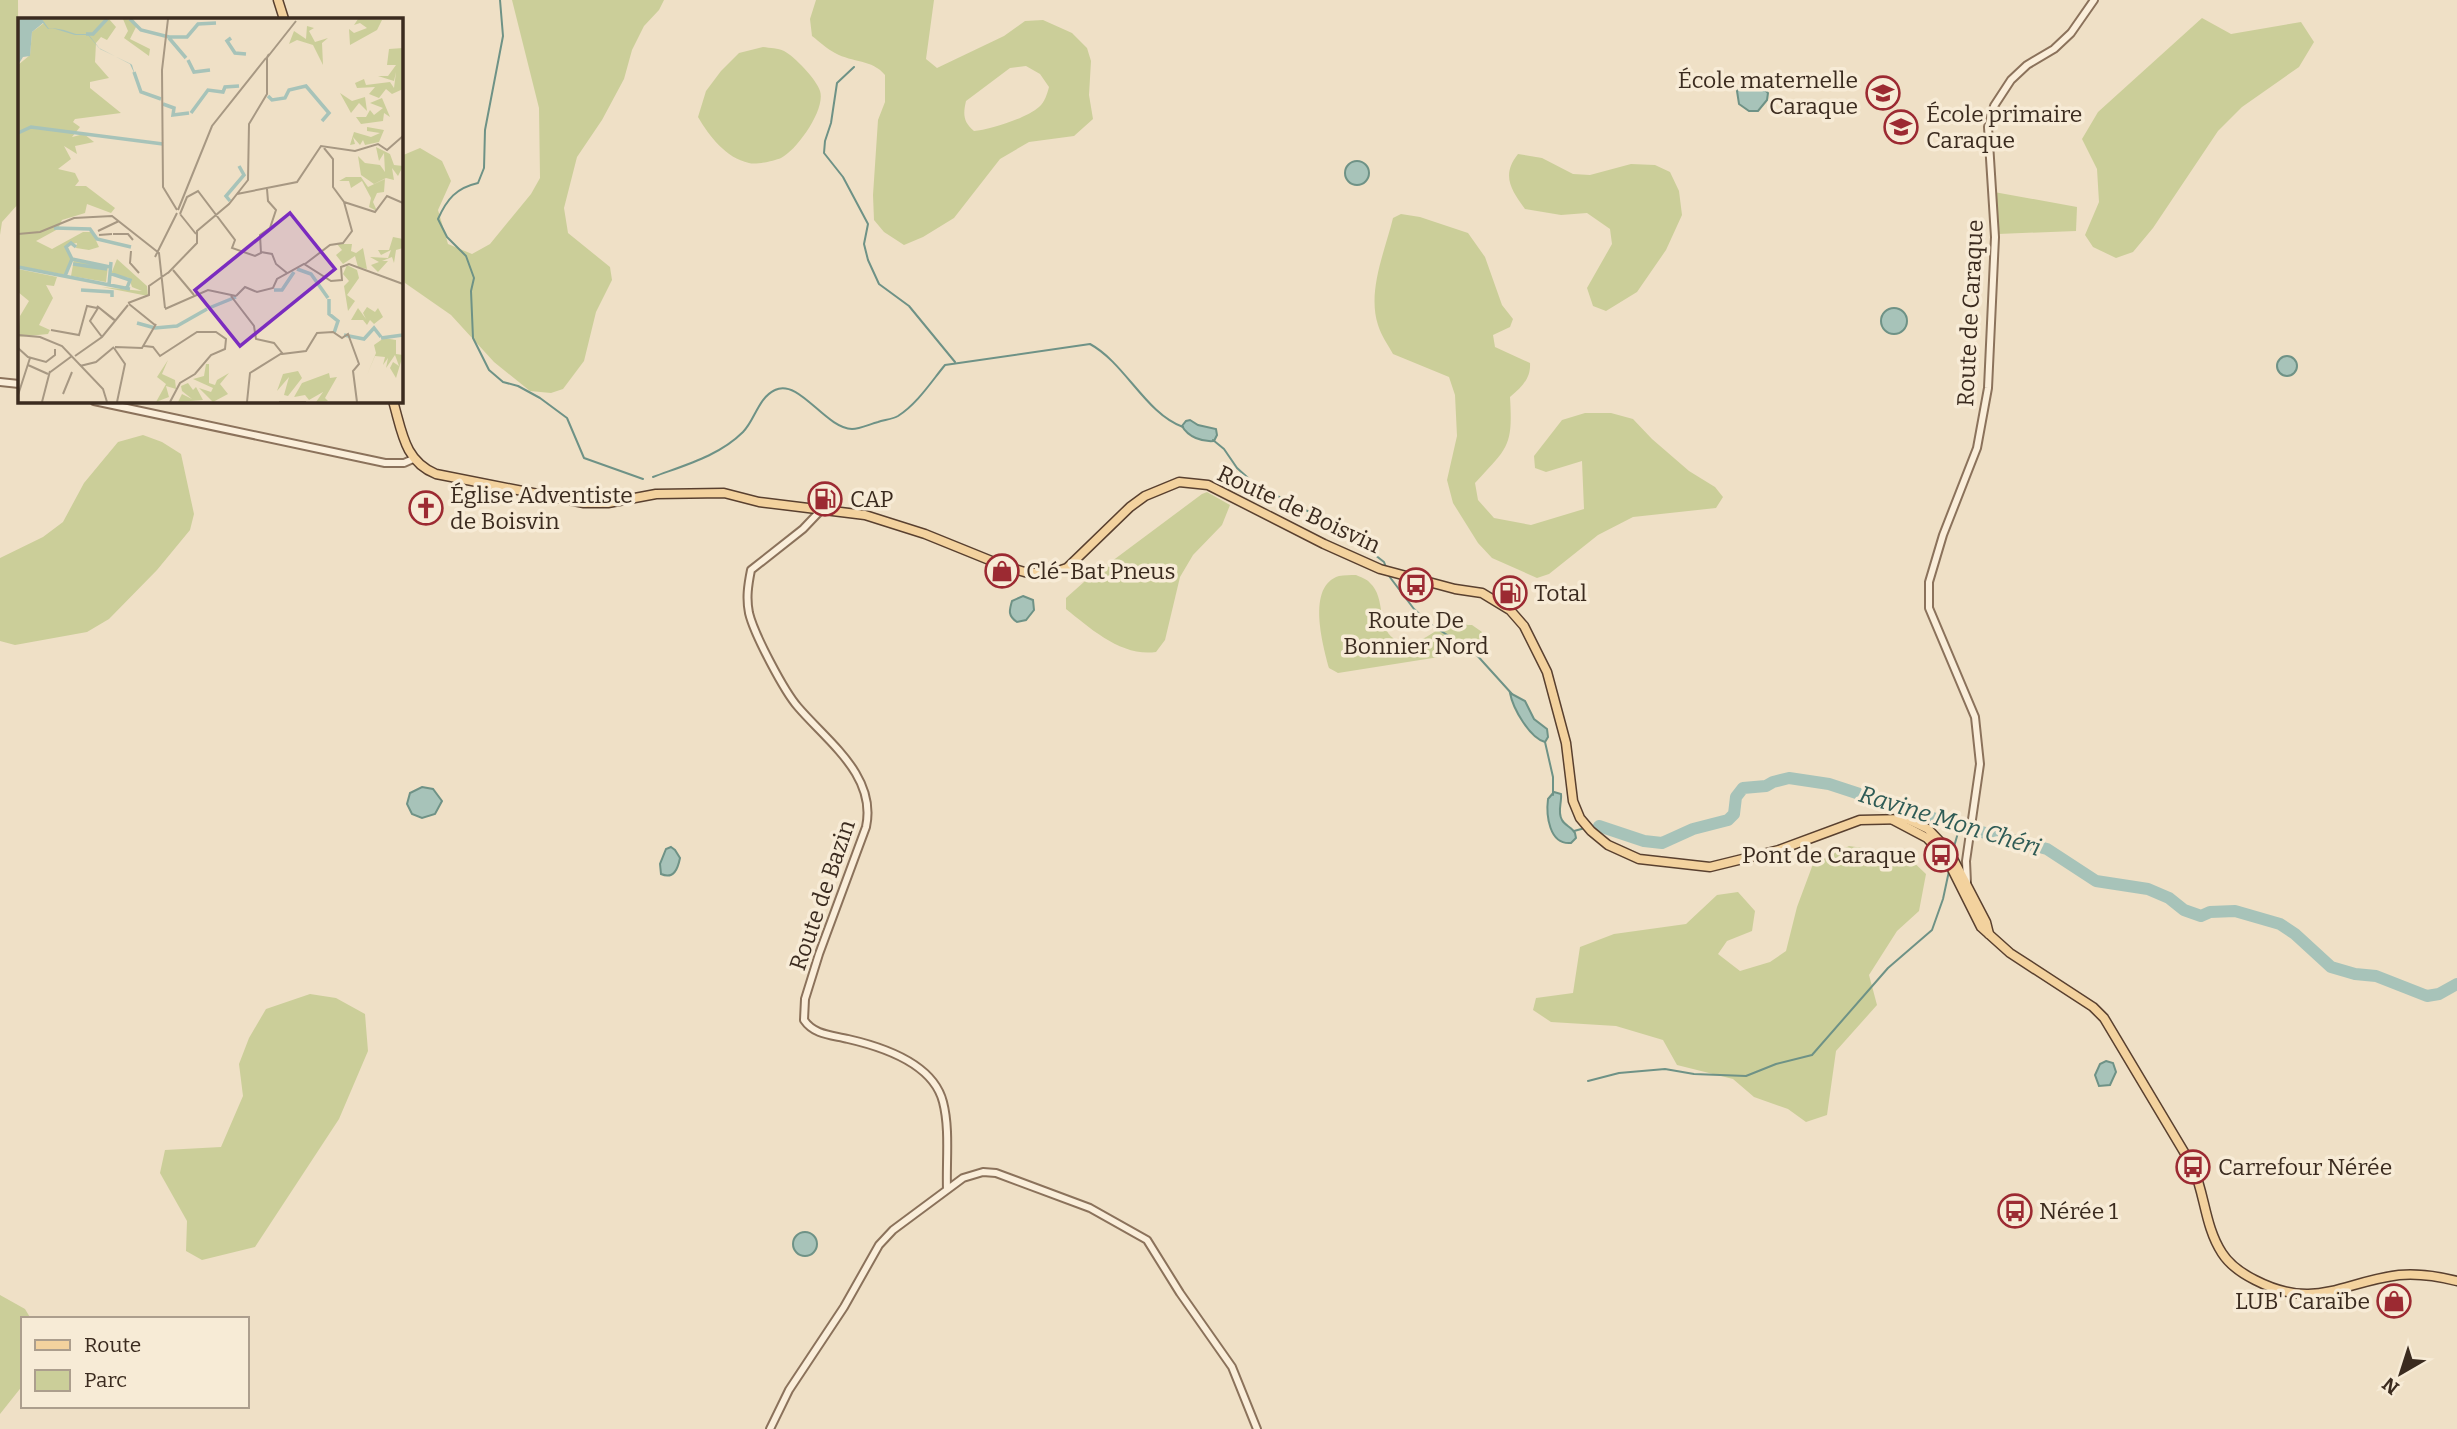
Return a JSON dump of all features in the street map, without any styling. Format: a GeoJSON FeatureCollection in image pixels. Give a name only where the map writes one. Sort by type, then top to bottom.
{"type":"FeatureCollection","features":[{"type":"Feature","properties":{"kind":"main road"},"geometry":{"type":"LineString","coordinates":[[278,0],[285,18]]}},
{"type":"Feature","properties":{"kind":"main road"},"geometry":{"type":"LineString","coordinates":[[393,402],[413,459]]}},
{"type":"Feature","properties":{"kind":"main road","name":"Route de Boisvin"},"geometry":{"type":"LineString","coordinates":[[413,459],[436,474],[584,503],[608,503],[656,494],[724,493],[760,502],[885,520],[1028,573],[1052,573],[1067,568],[1145,496],[1179,482],[1195,483],[1208,485],[1324,544],[1382,569],[1455,589],[1482,593],[1510,610],[1524,626],[1547,672],[1566,743],[1573,800],[1580,818],[1591,831],[1619,851],[1639,859],[1710,867],[1779,849],[1853,822],[1873,818],[1907,819],[1928,830],[1949,851],[1966,889],[1986,922],[1989,934],[2010,953],[2093,1007],[2104,1018],[2193,1167],[2211,1230],[2222,1253],[2238,1269],[2265,1285],[2305,1294],[2328,1293],[2382,1278],[2408,1274],[2423,1274],[2457,1281]]}},
{"type":"Feature","properties":{"kind":"street","name":"Route de Caraque"},"geometry":{"type":"LineString","coordinates":[[1966,889],[1966,861],[1980,764],[1975,717],[1929,608],[1928,582],[1977,448],[1988,388],[1995,237],[1988,127],[1994,106],[2011,80],[2071,33],[2094,0]]}},
{"type":"Feature","properties":{"kind":"street"},"geometry":{"type":"LineString","coordinates":[[0,382],[18,384]]}},
{"type":"Feature","properties":{"kind":"street"},"geometry":{"type":"LineString","coordinates":[[99,402],[385,463],[404,463],[413,459]]}},
{"type":"Feature","properties":{"kind":"street","name":"Route de Bazin"},"geometry":{"type":"LineString","coordinates":[[822,509],[803,529],[751,570],[747,594],[754,627],[788,695],[842,754],[863,789],[869,813],[805,999],[804,1020],[816,1031],[889,1052],[920,1068],[931,1078],[944,1105],[947,1189]]}},
{"type":"Feature","properties":{"kind":"street","name":"Route de Caraque"},"geometry":{"type":"LineString","coordinates":[[1960,876],[1966,861]]}},
{"type":"Feature","properties":{"kind":"street"},"geometry":{"type":"LineString","coordinates":[[947,1171],[963,1178]]}},
{"type":"Feature","properties":{"kind":"street"},"geometry":{"type":"LineString","coordinates":[[770,1429],[789,1390],[837,1318],[879,1245],[893,1230],[947,1189],[963,1178],[983,1172],[996,1173],[1090,1208],[1147,1240],[1232,1367],[1257,1429]]}},
{"type":"Feature","properties":{"kind":"green space"},"geometry":{"type":"Polygon","coordinates":[[[0,0],[18,0],[18,204],[2,222],[0,235],[0,0]]]}},
{"type":"Feature","properties":{"kind":"green space"},"geometry":{"type":"Polygon","coordinates":[[[512,0],[664,0],[659,10],[644,26],[632,50],[624,79],[602,120],[577,157],[564,208],[568,233],[610,267],[612,280],[596,312],[584,361],[563,389],[551,393],[530,391],[494,362],[451,315],[405,283],[402,272],[402,156],[420,148],[442,161],[451,181],[438,210],[448,244],[472,254],[490,244],[531,194],[540,178],[539,108],[512,0]]]}},
{"type":"Feature","properties":{"kind":"green space"},"geometry":{"type":"Polygon","coordinates":[[[816,0],[934,0],[926,59],[937,68],[1004,36],[1025,21],[1043,20],[1072,33],[1087,48],[1091,61],[1089,95],[1093,119],[1074,136],[1029,142],[1000,159],[954,218],[904,245],[884,232],[874,220],[878,120],[885,102],[885,75],[874,66],[842,56],[826,47],[812,36],[810,19],[816,0]],[[1026,66],[1010,68],[966,101],[966,121],[974,131],[981,130],[1008,123],[1033,111],[1043,103],[1049,87],[1040,74],[1026,66]]]}},
{"type":"Feature","properties":{"kind":"green space"},"geometry":{"type":"Polygon","coordinates":[[[2202,18],[2231,34],[2301,22],[2314,42],[2299,67],[2242,107],[2218,131],[2153,228],[2133,252],[2116,258],[2093,247],[2085,235],[2099,202],[2097,169],[2082,139],[2098,112],[2202,18]]]}},
{"type":"Feature","properties":{"kind":"green space"},"geometry":{"type":"Polygon","coordinates":[[[763,47],[782,50],[793,58],[815,81],[821,99],[809,128],[788,154],[774,160],[752,163],[726,151],[707,132],[698,117],[706,91],[721,71],[739,53],[763,47]]]}},
{"type":"Feature","properties":{"kind":"green space"},"geometry":{"type":"Polygon","coordinates":[[[1518,154],[1542,158],[1573,174],[1590,175],[1631,164],[1655,165],[1670,172],[1679,191],[1682,215],[1666,250],[1637,292],[1606,311],[1593,306],[1587,288],[1612,244],[1610,229],[1587,213],[1561,215],[1525,209],[1512,189],[1509,176],[1518,154]]]}},
{"type":"Feature","properties":{"kind":"green space"},"geometry":{"type":"Polygon","coordinates":[[[1994,192],[2077,207],[2076,231],[1998,234],[1994,192]]]}},
{"type":"Feature","properties":{"kind":"green space"},"geometry":{"type":"Polygon","coordinates":[[[1401,214],[1420,217],[1468,233],[1485,257],[1502,305],[1513,319],[1510,327],[1493,335],[1495,347],[1530,363],[1525,382],[1510,397],[1510,426],[1506,445],[1475,483],[1478,500],[1494,518],[1531,525],[1584,509],[1582,461],[1546,472],[1535,468],[1534,456],[1562,420],[1585,413],[1611,413],[1633,419],[1689,471],[1715,487],[1723,497],[1716,508],[1633,517],[1598,535],[1549,574],[1537,578],[1492,558],[1478,543],[1453,503],[1447,480],[1457,436],[1455,395],[1449,377],[1393,354],[1378,325],[1375,299],[1378,271],[1393,218],[1401,214]]]}},
{"type":"Feature","properties":{"kind":"green space"},"geometry":{"type":"Polygon","coordinates":[[[143,435],[162,442],[181,454],[194,514],[190,530],[157,570],[109,619],[87,632],[15,645],[0,641],[0,558],[43,537],[63,522],[84,483],[118,442],[143,435]]]}},
{"type":"Feature","properties":{"kind":"green space"},"geometry":{"type":"Polygon","coordinates":[[[1207,492],[1230,505],[1222,525],[1193,555],[1180,577],[1165,640],[1156,652],[1119,646],[1096,633],[1066,609],[1066,598],[1084,582],[1207,492]]]}},
{"type":"Feature","properties":{"kind":"green space"},"geometry":{"type":"Polygon","coordinates":[[[1356,575],[1367,580],[1375,589],[1386,630],[1398,641],[1417,642],[1447,626],[1472,625],[1482,632],[1481,645],[1477,651],[1338,673],[1329,668],[1319,617],[1323,591],[1329,582],[1339,576],[1356,575]]]}},
{"type":"Feature","properties":{"kind":"green space"},"geometry":{"type":"Polygon","coordinates":[[[1849,846],[1905,854],[1926,874],[1919,911],[1897,931],[1869,975],[1877,1005],[1836,1051],[1827,1115],[1806,1122],[1788,1109],[1754,1097],[1733,1079],[1677,1065],[1663,1040],[1616,1026],[1551,1022],[1533,1010],[1536,998],[1573,993],[1580,947],[1614,934],[1686,924],[1717,895],[1738,892],[1755,911],[1752,931],[1727,941],[1718,954],[1740,971],[1770,962],[1786,951],[1797,907],[1813,864],[1849,846]]]}},
{"type":"Feature","properties":{"kind":"green space"},"geometry":{"type":"Polygon","coordinates":[[[310,994],[336,998],[365,1014],[368,1051],[339,1119],[255,1247],[202,1260],[186,1251],[187,1221],[160,1173],[165,1150],[221,1147],[243,1096],[239,1064],[249,1038],[266,1009],[310,994]]]}},
{"type":"Feature","properties":{"kind":"green space"},"geometry":{"type":"Polygon","coordinates":[[[0,1295],[25,1309],[30,1317],[21,1317],[21,1388],[0,1414],[0,1295]]]}},
{"type":"Feature","properties":{"kind":"water"},"geometry":{"type":"Polygon","coordinates":[[[1744,84],[1759,84],[1768,93],[1767,100],[1758,111],[1749,111],[1739,104],[1737,91],[1744,84]]]}},
{"type":"Feature","properties":{"kind":"water"},"geometry":{"type":"Polygon","coordinates":[[[1357,161],[1366,164],[1369,173],[1366,182],[1357,185],[1348,182],[1345,173],[1348,164],[1357,161]]]}},
{"type":"Feature","properties":{"kind":"water"},"geometry":{"type":"Polygon","coordinates":[[[1894,308],[1903,312],[1907,321],[1903,330],[1894,334],[1885,330],[1881,321],[1885,312],[1894,308]]]}},
{"type":"Feature","properties":{"kind":"water"},"geometry":{"type":"Polygon","coordinates":[[[2287,356],[2294,359],[2297,366],[2294,373],[2287,376],[2280,373],[2277,366],[2280,359],[2287,356]]]}},
{"type":"Feature","properties":{"kind":"water"},"geometry":{"type":"Polygon","coordinates":[[[1190,420],[1198,425],[1216,429],[1214,441],[1200,440],[1188,433],[1182,426],[1190,420]]]}},
{"type":"Feature","properties":{"kind":"water"},"geometry":{"type":"Polygon","coordinates":[[[1023,596],[1033,600],[1034,610],[1026,620],[1017,622],[1010,613],[1010,608],[1012,601],[1023,596]]]}},
{"type":"Feature","properties":{"kind":"water"},"geometry":{"type":"Polygon","coordinates":[[[1510,693],[1525,701],[1534,719],[1547,729],[1548,737],[1545,742],[1534,735],[1523,722],[1510,693]]]}},
{"type":"Feature","properties":{"kind":"water"},"geometry":{"type":"Polygon","coordinates":[[[422,787],[433,789],[442,801],[435,814],[422,818],[412,814],[407,804],[410,793],[422,787]]]}},
{"type":"Feature","properties":{"kind":"water"},"geometry":{"type":"Polygon","coordinates":[[[1554,792],[1561,794],[1562,820],[1575,833],[1576,838],[1571,843],[1558,839],[1550,828],[1548,799],[1554,792]]]}},
{"type":"Feature","properties":{"kind":"water"},"geometry":{"type":"Polygon","coordinates":[[[671,847],[680,858],[678,866],[672,874],[661,874],[660,864],[666,849],[671,847]]]}},
{"type":"Feature","properties":{"kind":"water"},"geometry":{"type":"Polygon","coordinates":[[[2106,1061],[2113,1063],[2116,1072],[2110,1085],[2099,1086],[2095,1075],[2100,1064],[2106,1061]]]}},
{"type":"Feature","properties":{"kind":"water"},"geometry":{"type":"Polygon","coordinates":[[[805,1232],[813,1236],[817,1244],[813,1252],[805,1256],[797,1252],[793,1244],[797,1236],[805,1232]]]}},
{"type":"Feature","properties":{"kind":"waterway","name":"Ravine Mon Chéri"},"geometry":{"type":"LineString","coordinates":[[500,0],[503,36],[485,130],[484,168],[478,183],[453,195],[438,219],[447,237],[466,256],[474,278],[471,291],[473,338],[489,370],[503,382],[518,386],[540,398],[567,418],[584,458],[643,479]]}},
{"type":"Feature","properties":{"kind":"waterway"},"geometry":{"type":"LineString","coordinates":[[854,67],[837,83],[824,153],[843,177],[868,224],[864,244],[879,284],[909,306],[955,362]]}},
{"type":"Feature","properties":{"kind":"waterway","name":"Ravine Mon Chéri"},"geometry":{"type":"LineString","coordinates":[[653,477],[701,459],[734,440],[747,427],[765,398],[775,390],[784,388],[793,391],[832,421],[842,427],[855,429],[898,416],[918,399],[945,365],[1090,344],[1103,352],[1158,411],[1183,427]]}},
{"type":"Feature","properties":{"kind":"waterway","name":"Ravine Mon Chéri"},"geometry":{"type":"LineString","coordinates":[[1213,440],[1257,486],[1338,526],[1384,562],[1386,567]]}},
{"type":"Feature","properties":{"kind":"waterway","name":"Ravine Mon Chéri"},"geometry":{"type":"LineString","coordinates":[[1389,576],[1414,609],[1430,624],[1474,652],[1512,694]]}},
{"type":"Feature","properties":{"kind":"waterway","name":"Ravine Mon Chéri"},"geometry":{"type":"LineString","coordinates":[[1545,742],[1553,777],[1553,795]]}},
{"type":"Feature","properties":{"kind":"waterway","name":"Ravine Mon Chéri"},"geometry":{"type":"LineString","coordinates":[[1599,826],[1644,841],[1662,843],[1693,829],[1728,820],[1734,814],[1736,797],[1743,788],[1766,786],[1789,778],[1829,784],[1951,824],[2047,849],[2096,881],[2148,889],[2169,898],[2184,910],[2201,916],[2210,912],[2235,911],[2280,924],[2331,967],[2355,974],[2376,976],[2427,996],[2439,994],[2457,984]]}},
{"type":"Feature","properties":{"kind":"waterway"},"geometry":{"type":"LineString","coordinates":[[1953,850],[1960,826]]}},
{"type":"Feature","properties":{"kind":"waterway","name":"Ravine Mon Chéri"},"geometry":{"type":"LineString","coordinates":[[1574,831],[1585,828]]}},
{"type":"Feature","properties":{"kind":"waterway"},"geometry":{"type":"LineString","coordinates":[[1588,1081],[1619,1073],[1665,1069],[1694,1074],[1746,1076],[1776,1064],[1812,1055],[1888,968],[1932,930],[1949,871]]}},
{"type":"Feature","properties":{"kind":"place","name":"École maternelle Caraque"},"geometry":{"type":"Point","coordinates":[1883,93]}},
{"type":"Feature","properties":{"kind":"place","name":"École primaire Caraque"},"geometry":{"type":"Point","coordinates":[1901,127]}},
{"type":"Feature","properties":{"kind":"place","name":"CAP"},"geometry":{"type":"Point","coordinates":[825,499]}},
{"type":"Feature","properties":{"kind":"place","name":"Église Adventiste de Boisvin"},"geometry":{"type":"Point","coordinates":[426,508]}},
{"type":"Feature","properties":{"kind":"place","name":"Clé-Bat Pneus"},"geometry":{"type":"Point","coordinates":[1002,571]}},
{"type":"Feature","properties":{"kind":"place","name":"Route De Bonnier Nord"},"geometry":{"type":"Point","coordinates":[1416,585]}},
{"type":"Feature","properties":{"kind":"place","name":"Total"},"geometry":{"type":"Point","coordinates":[1510,593]}},
{"type":"Feature","properties":{"kind":"place","name":"Pont de Caraque"},"geometry":{"type":"Point","coordinates":[1941,855]}},
{"type":"Feature","properties":{"kind":"place","name":"Carrefour Nérée"},"geometry":{"type":"Point","coordinates":[2193,1167]}},
{"type":"Feature","properties":{"kind":"place","name":"Nérée 1"},"geometry":{"type":"Point","coordinates":[2015,1211]}},
{"type":"Feature","properties":{"kind":"place","name":"LUB' Caraïbe"},"geometry":{"type":"Point","coordinates":[2394,1301]}}]}
